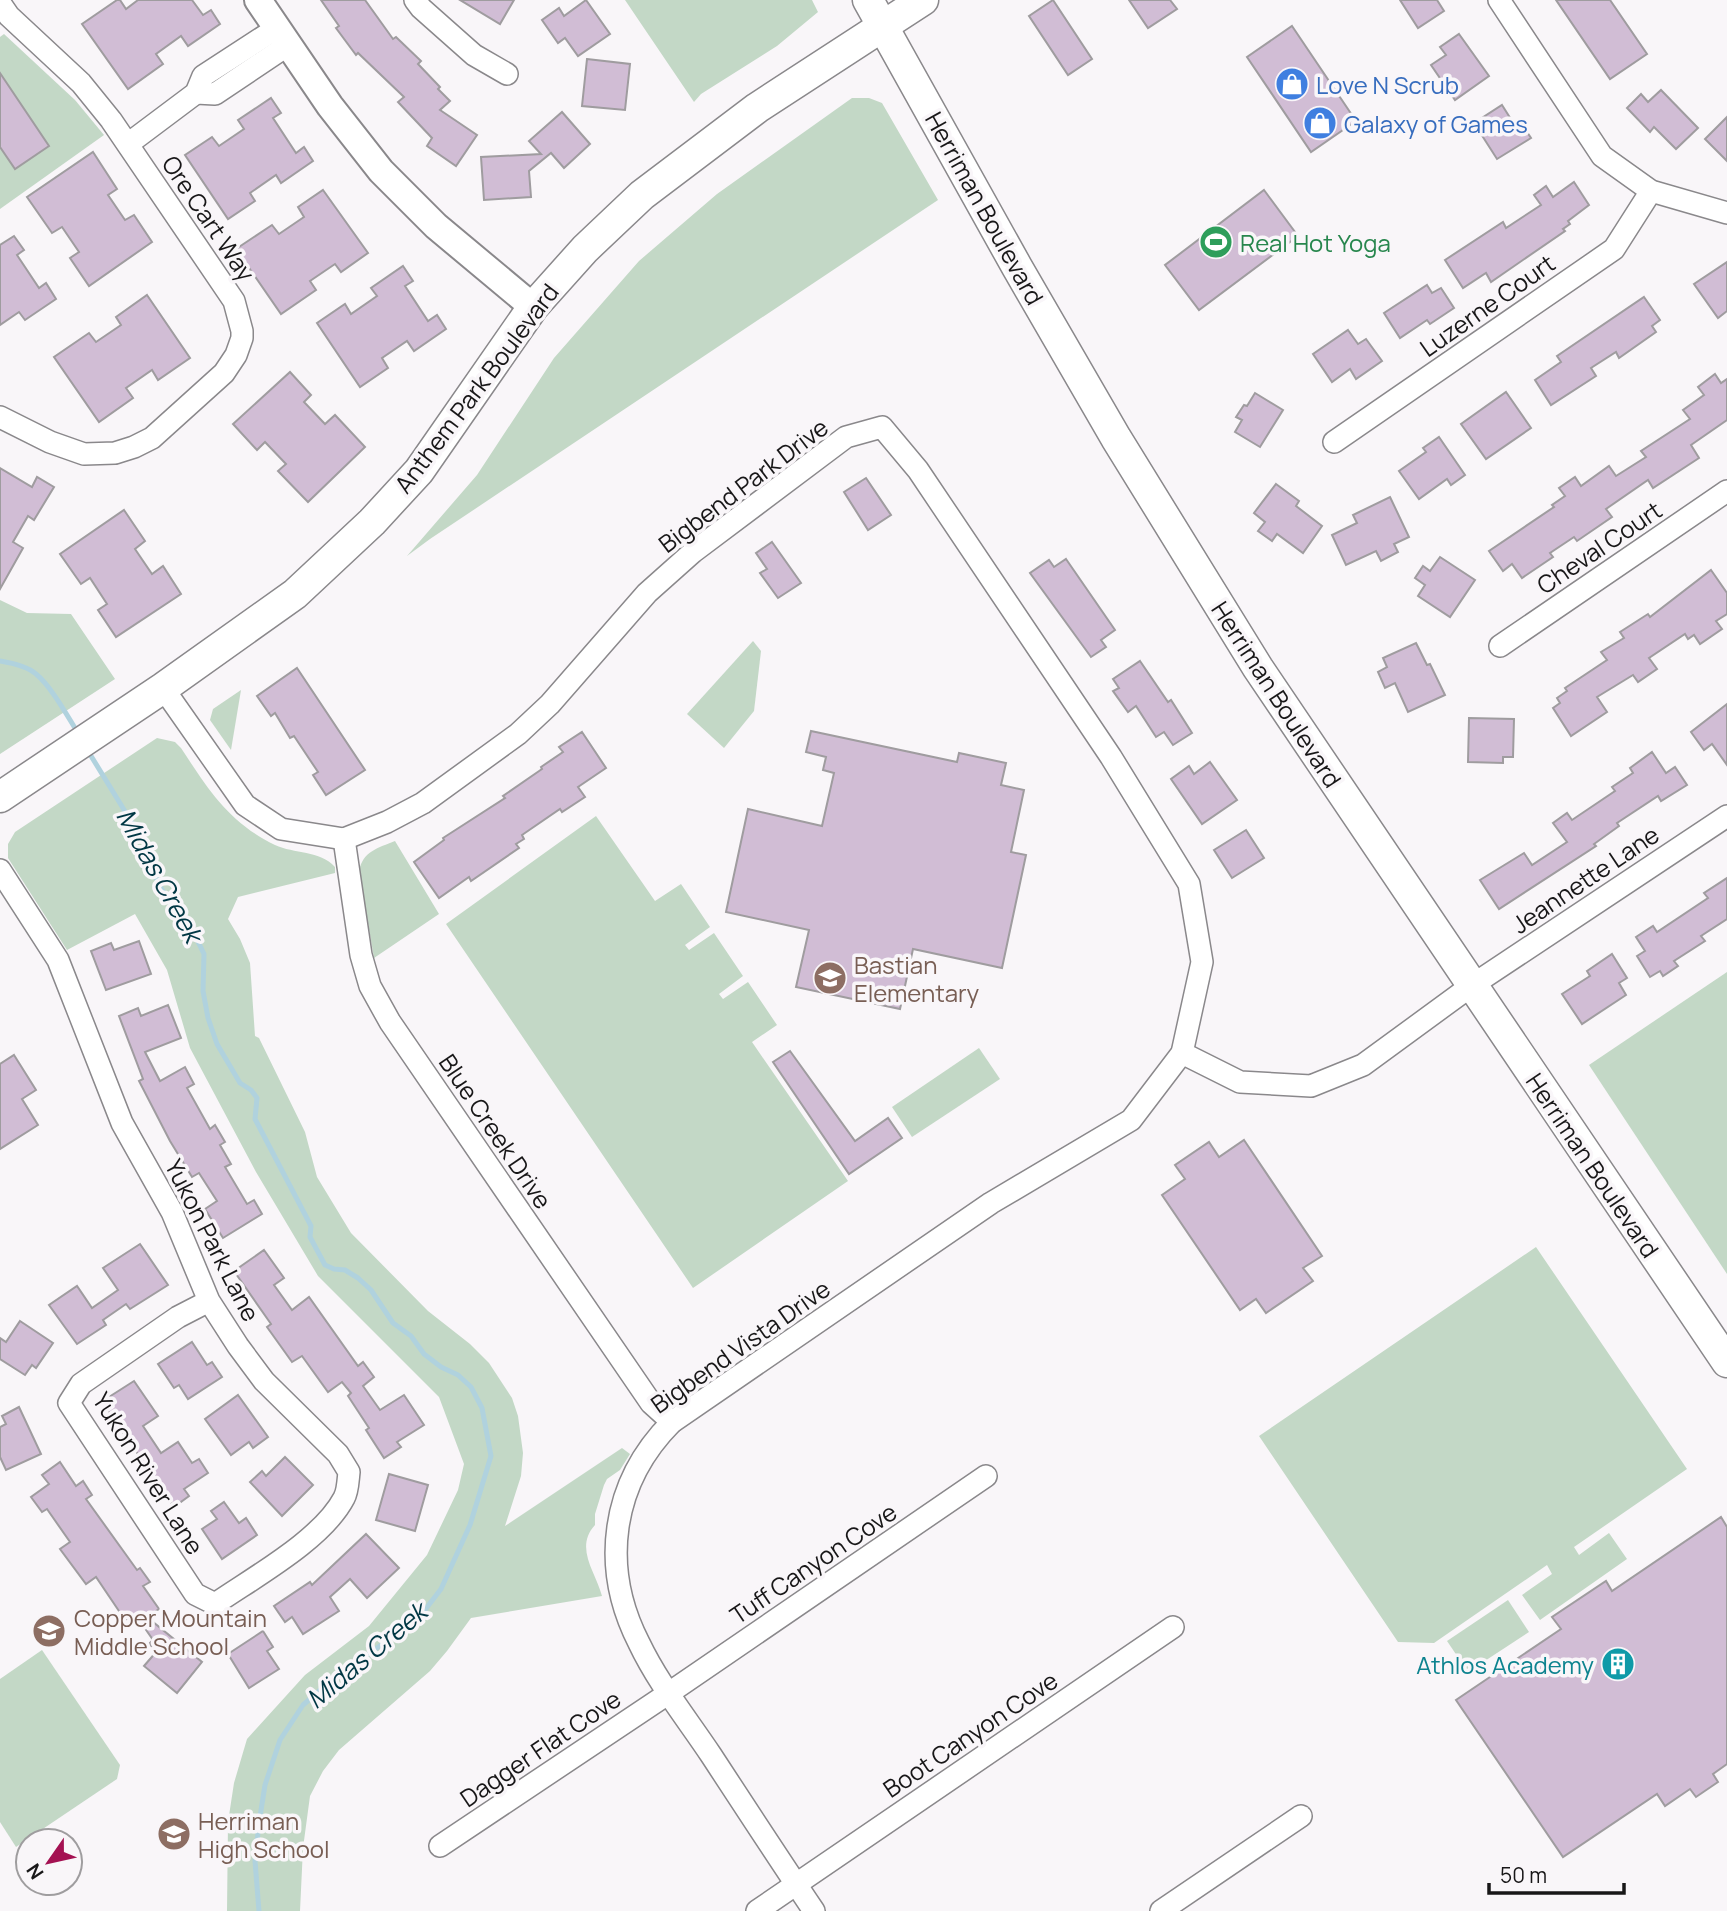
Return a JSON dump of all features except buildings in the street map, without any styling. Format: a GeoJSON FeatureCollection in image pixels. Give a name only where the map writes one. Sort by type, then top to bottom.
{"type":"FeatureCollection","features":[{"type":"Feature","properties":{"kind":"main road","name":"Herriman Boulevard"},"geometry":{"type":"LineString","coordinates":[[868,0],[1116,438],[1258,668],[1471,986],[1725,1353]]}},
{"type":"Feature","properties":{"kind":"main road","name":"Anthem Park Boulevard"},"geometry":{"type":"LineString","coordinates":[[0,797],[163,688],[295,594],[372,522],[419,471],[533,307],[585,249],[642,195],[757,108],[923,0]]}},
{"type":"Feature","properties":{"kind":"street"},"geometry":{"type":"LineString","coordinates":[[258,0],[330,106],[381,171],[436,226],[533,307]]}},
{"type":"Feature","properties":{"kind":"street"},"geometry":{"type":"LineString","coordinates":[[415,0],[474,55],[507,74]]}},
{"type":"Feature","properties":{"kind":"street"},"geometry":{"type":"LineString","coordinates":[[1499,0],[1602,156],[1651,191],[1727,213]]}},
{"type":"Feature","properties":{"kind":"street","name":"Ore Cart Way"},"geometry":{"type":"LineString","coordinates":[[0,3],[9,16],[81,83],[128,144],[234,301],[242,331],[236,355],[224,373],[152,438],[134,447],[115,453],[84,454],[50,442],[0,417]]}},
{"type":"Feature","properties":{"kind":"street"},"geometry":{"type":"LineString","coordinates":[[128,144],[196,93],[215,94],[282,36]]}},
{"type":"Feature","properties":{"kind":"street","name":"Luzerne Court"},"geometry":{"type":"LineString","coordinates":[[1334,442],[1614,250],[1651,191]]}},
{"type":"Feature","properties":{"kind":"street","name":"Bigbend Park Drive"},"geometry":{"type":"LineString","coordinates":[[344,839],[387,822],[423,803],[519,734],[550,704],[647,593],[693,552],[846,437],[882,427],[918,470],[1111,757],[1189,884],[1202,962],[1182,1053]]}},
{"type":"Feature","properties":{"kind":"street","name":"Cheval Court"},"geometry":{"type":"LineString","coordinates":[[1500,646],[1727,491]]}},
{"type":"Feature","properties":{"kind":"street"},"geometry":{"type":"LineString","coordinates":[[163,688],[244,805],[281,829],[344,839]]}},
{"type":"Feature","properties":{"kind":"street","name":"Jeannette Lane"},"geometry":{"type":"LineString","coordinates":[[1182,1053],[1240,1082],[1311,1086],[1363,1065],[1471,986],[1727,816]]}},
{"type":"Feature","properties":{"kind":"street","name":"Blue Creek Drive"},"geometry":{"type":"LineString","coordinates":[[344,839],[360,955],[370,986],[390,1022],[651,1403],[672,1422]]}},
{"type":"Feature","properties":{"kind":"street","name":"Yukon Park Lane"},"geometry":{"type":"LineString","coordinates":[[0,870],[58,960],[122,1124],[172,1212],[209,1301],[264,1381],[338,1454],[349,1472],[345,1497],[324,1524],[301,1545],[215,1604]]}},
{"type":"Feature","properties":{"kind":"street","name":"Bigbend Vista Drive"},"geometry":{"type":"LineString","coordinates":[[814,1911],[669,1693],[631,1626],[619,1586],[616,1543],[621,1510],[631,1479],[647,1450],[672,1422],[991,1203],[1130,1121],[1182,1053]]}},
{"type":"Feature","properties":{"kind":"street","name":"Yukon River Lane"},"geometry":{"type":"LineString","coordinates":[[209,1301],[178,1317],[80,1384],[69,1402],[195,1594],[215,1604]]}},
{"type":"Feature","properties":{"kind":"street","name":"Tuff Canyon Cove"},"geometry":{"type":"LineString","coordinates":[[669,1693],[986,1476]]}},
{"type":"Feature","properties":{"kind":"street","name":"Boot Canyon Cove"},"geometry":{"type":"LineString","coordinates":[[757,1911],[1173,1627]]}},
{"type":"Feature","properties":{"kind":"street","name":"Dagger Flat Cove"},"geometry":{"type":"LineString","coordinates":[[440,1846],[669,1693]]}},
{"type":"Feature","properties":{"kind":"street"},"geometry":{"type":"LineString","coordinates":[[1161,1911],[1301,1816]]}},
{"type":"Feature","properties":{"kind":"green space"},"geometry":{"type":"Polygon","coordinates":[[[625,0],[812,0],[818,12],[777,46],[701,94],[694,102],[625,0]]]}},
{"type":"Feature","properties":{"kind":"green space"},"geometry":{"type":"Polygon","coordinates":[[[4,34],[75,100],[104,135],[0,209],[0,37],[4,34]]]}},
{"type":"Feature","properties":{"kind":"green space"},"geometry":{"type":"Polygon","coordinates":[[[852,98],[869,98],[882,103],[938,200],[407,556],[477,475],[554,358],[639,261],[717,194],[852,98]]]}},
{"type":"Feature","properties":{"kind":"green space"},"geometry":{"type":"Polygon","coordinates":[[[0,600],[27,613],[71,614],[115,679],[0,754],[0,600]]]}},
{"type":"Feature","properties":{"kind":"green space"},"geometry":{"type":"Polygon","coordinates":[[[753,641],[761,651],[754,711],[724,748],[687,714],[753,641]]]}},
{"type":"Feature","properties":{"kind":"green space"},"geometry":{"type":"Polygon","coordinates":[[[241,690],[231,750],[210,720],[213,709],[241,690]]]}},
{"type":"Feature","properties":{"kind":"green space"},"geometry":{"type":"Polygon","coordinates":[[[157,738],[175,742],[181,748],[210,791],[244,826],[275,845],[314,855],[335,867],[335,873],[238,897],[228,919],[250,963],[255,1036],[259,1038],[305,1132],[317,1177],[351,1233],[428,1311],[470,1344],[489,1363],[512,1398],[518,1416],[523,1453],[521,1476],[505,1526],[622,1448],[630,1454],[620,1470],[607,1479],[604,1485],[595,1514],[595,1525],[586,1542],[588,1560],[602,1596],[471,1618],[430,1671],[339,1750],[323,1771],[310,1796],[303,1848],[300,1911],[227,1911],[228,1822],[234,1783],[247,1739],[305,1675],[369,1626],[427,1555],[458,1490],[464,1464],[439,1397],[318,1276],[256,1172],[190,1048],[167,970],[135,914],[67,950],[8,858],[8,844],[15,832],[157,738]]]}},
{"type":"Feature","properties":{"kind":"green space"},"geometry":{"type":"Polygon","coordinates":[[[596,816],[655,901],[681,884],[710,927],[685,945],[689,950],[714,933],[743,976],[719,994],[723,999],[748,982],[777,1025],[752,1042],[848,1181],[693,1288],[446,924],[596,816]]]}},
{"type":"Feature","properties":{"kind":"green space"},"geometry":{"type":"Polygon","coordinates":[[[395,841],[439,914],[374,958],[359,871],[368,855],[395,841]]]}},
{"type":"Feature","properties":{"kind":"green space"},"geometry":{"type":"Polygon","coordinates":[[[1727,972],[1727,1274],[1589,1065],[1727,972]]]}},
{"type":"Feature","properties":{"kind":"green space"},"geometry":{"type":"Polygon","coordinates":[[[979,1048],[1000,1079],[912,1137],[892,1107],[979,1048]]]}},
{"type":"Feature","properties":{"kind":"green space"},"geometry":{"type":"Polygon","coordinates":[[[1536,1247],[1687,1469],[1574,1547],[1579,1555],[1609,1533],[1627,1559],[1540,1620],[1522,1595],[1552,1574],[1547,1565],[1434,1643],[1398,1642],[1259,1436],[1536,1247]]]}},
{"type":"Feature","properties":{"kind":"green space"},"geometry":{"type":"Polygon","coordinates":[[[1508,1600],[1529,1632],[1468,1672],[1447,1641],[1508,1600]]]}},
{"type":"Feature","properties":{"kind":"green space"},"geometry":{"type":"Polygon","coordinates":[[[42,1650],[120,1765],[117,1779],[46,1827],[14,1827],[14,1844],[0,1822],[0,1679],[42,1650]]]}},
{"type":"Feature","properties":{"kind":"waterway","name":"Midas Creek"},"geometry":{"type":"LineString","coordinates":[[0,661],[24,667],[42,679],[78,733]]}},
{"type":"Feature","properties":{"kind":"waterway","name":"Midas Creek"},"geometry":{"type":"LineString","coordinates":[[88,751],[145,844],[158,883],[169,901],[186,917],[204,954],[203,991],[217,1044],[240,1083],[257,1098],[255,1119],[311,1226],[310,1237],[325,1265],[345,1270],[358,1278],[371,1290],[393,1323],[411,1336],[424,1354],[441,1367],[458,1375],[471,1387],[482,1408],[491,1456],[470,1525],[441,1589],[418,1619],[333,1679],[303,1705],[280,1740],[265,1785],[259,1823],[255,1861],[259,1911]]}},
{"type":"Feature","properties":{"kind":"place","name":"Love N Scrub"},"geometry":{"type":"Point","coordinates":[1292,84]}},
{"type":"Feature","properties":{"kind":"place","name":"Galaxy of Games"},"geometry":{"type":"Point","coordinates":[1320,123]}},
{"type":"Feature","properties":{"kind":"place","name":"Real Hot Yoga"},"geometry":{"type":"Point","coordinates":[1216,242]}},
{"type":"Feature","properties":{"kind":"place","name":"Bastian Elementary"},"geometry":{"type":"Point","coordinates":[830,978]}},
{"type":"Feature","properties":{"kind":"place","name":"Copper Mountain Middle School"},"geometry":{"type":"Point","coordinates":[49,1631]}},
{"type":"Feature","properties":{"kind":"place","name":"Athlos Academy"},"geometry":{"type":"Point","coordinates":[1618,1664]}},
{"type":"Feature","properties":{"kind":"place","name":"Herriman High School"},"geometry":{"type":"Point","coordinates":[174,1834]}}]}
